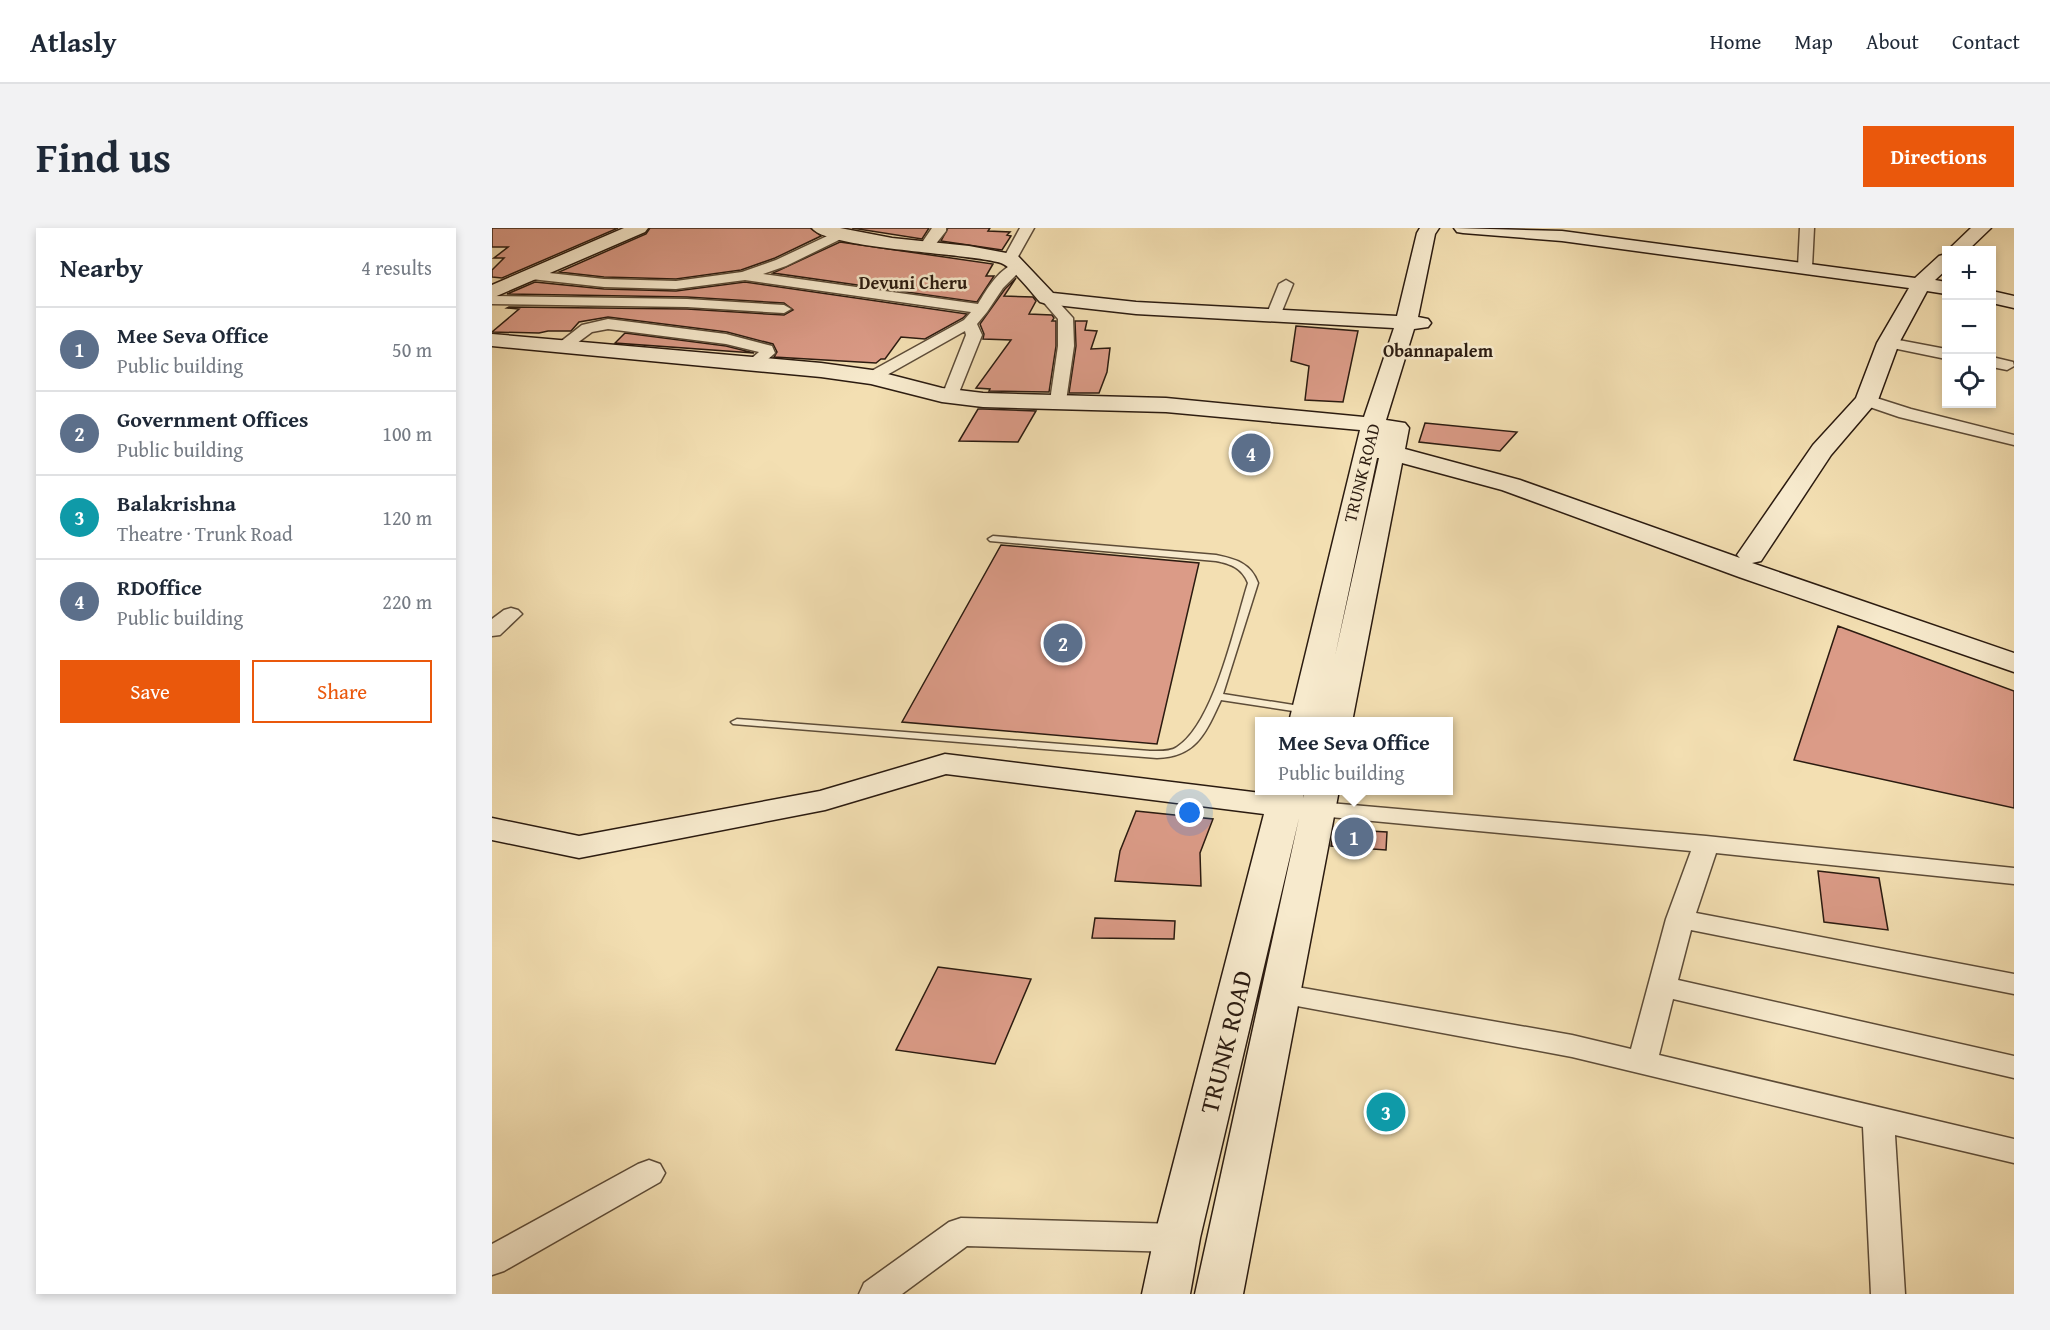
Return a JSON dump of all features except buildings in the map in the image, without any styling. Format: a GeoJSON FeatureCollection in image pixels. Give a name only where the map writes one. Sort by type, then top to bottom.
{"type":"FeatureCollection","features":[{"type":"Feature","properties":{"kind":"street"},"geometry":{"type":"LineString","coordinates":[[492,292],[639,228]]}},
{"type":"Feature","properties":{"kind":"street"},"geometry":{"type":"LineString","coordinates":[[926,247],[939,228]]}},
{"type":"Feature","properties":{"kind":"street"},"geometry":{"type":"LineString","coordinates":[[872,377],[969,322],[982,309],[1013,263],[1028,228]]}},
{"type":"Feature","properties":{"kind":"street","name":"TRUNK ROAD"},"geometry":{"type":"LineString","coordinates":[[1306,716],[1413,323],[1426,233],[1430,228]]}},
{"type":"Feature","properties":{"kind":"street"},"geometry":{"type":"LineString","coordinates":[[1463,228],[1534,233],[1922,282],[1942,287]]}},
{"type":"Feature","properties":{"kind":"street"},"geometry":{"type":"LineString","coordinates":[[1805,267],[1807,228]]}},
{"type":"Feature","properties":{"kind":"street"},"geometry":{"type":"LineString","coordinates":[[1962,246],[1982,228]]}},
{"type":"Feature","properties":{"kind":"street"},"geometry":{"type":"LineString","coordinates":[[531,275],[604,283],[676,285],[745,276],[771,267],[831,231],[1013,263],[1066,318],[1066,346],[1059,401]]}},
{"type":"Feature","properties":{"kind":"street"},"geometry":{"type":"LineString","coordinates":[[1751,555],[1822,450],[1867,400],[1888,343],[1922,282],[1942,264]]}},
{"type":"Feature","properties":{"kind":"street"},"geometry":{"type":"LineString","coordinates":[[745,276],[982,309]]}},
{"type":"Feature","properties":{"kind":"street"},"geometry":{"type":"LineString","coordinates":[[1273,316],[1286,284]]}},
{"type":"Feature","properties":{"kind":"street"},"geometry":{"type":"LineString","coordinates":[[1047,298],[1126,308],[1413,323]]}},
{"type":"Feature","properties":{"kind":"street"},"geometry":{"type":"LineString","coordinates":[[1996,298],[2014,302]]}},
{"type":"Feature","properties":{"kind":"street"},"geometry":{"type":"LineString","coordinates":[[492,300],[671,302],[784,309]]}},
{"type":"Feature","properties":{"kind":"street"},"geometry":{"type":"LineString","coordinates":[[950,396],[974,335],[969,322]]}},
{"type":"Feature","properties":{"kind":"street"},"geometry":{"type":"LineString","coordinates":[[492,340],[754,363],[872,377],[950,396],[983,400],[1166,405],[1311,417],[1382,438],[1495,466],[2014,645]]}},
{"type":"Feature","properties":{"kind":"street"},"geometry":{"type":"LineString","coordinates":[[1888,343],[1942,353]]}},
{"type":"Feature","properties":{"kind":"street"},"geometry":{"type":"LineString","coordinates":[[1867,400],[1905,413],[2014,440]]}},
{"type":"Feature","properties":{"kind":"street"},"geometry":{"type":"LineString","coordinates":[[1382,438],[1749,571],[2014,663]]}},
{"type":"Feature","properties":{"kind":"street"},"geometry":{"type":"LineString","coordinates":[[1337,717],[1382,438]]}},
{"type":"Feature","properties":{"kind":"street"},"geometry":{"type":"LineString","coordinates":[[492,630],[511,614]]}},
{"type":"Feature","properties":{"kind":"street"},"geometry":{"type":"LineString","coordinates":[[492,829],[579,847],[825,800],[945,764],[2014,876]]}},
{"type":"Feature","properties":{"kind":"street"},"geometry":{"type":"LineString","coordinates":[[1219,1294],[1280,994],[1303,800]]}},
{"type":"Feature","properties":{"kind":"street","name":"TRUNK ROAD"},"geometry":{"type":"LineString","coordinates":[[1166,1294],[1178,1238],[1303,800]]}},
{"type":"Feature","properties":{"kind":"street"},"geometry":{"type":"LineString","coordinates":[[1642,1063],[1680,919],[1706,844]]}},
{"type":"Feature","properties":{"kind":"street"},"geometry":{"type":"LineString","coordinates":[[1680,919],[2014,984]]}},
{"type":"Feature","properties":{"kind":"street"},"geometry":{"type":"LineString","coordinates":[[1662,986],[2014,1067]]}},
{"type":"Feature","properties":{"kind":"street"},"geometry":{"type":"LineString","coordinates":[[1280,994],[1572,1046],[2014,1151]]}},
{"type":"Feature","properties":{"kind":"street"},"geometry":{"type":"LineString","coordinates":[[1878,1119],[1888,1294]]}},
{"type":"Feature","properties":{"kind":"street"},"geometry":{"type":"LineString","coordinates":[[492,1261],[649,1173]]}},
{"type":"Feature","properties":{"kind":"street"},"geometry":{"type":"LineString","coordinates":[[876,1294],[961,1232],[1178,1238]]}},
{"type":"Feature","properties":{"kind":"lane"},"geometry":{"type":"LineString","coordinates":[[737,722],[1154,754],[1179,752],[1192,743],[1201,730],[1217,696],[1253,583],[1244,567],[1216,558],[993,539]]}},
{"type":"Feature","properties":{"kind":"lane"},"geometry":{"type":"LineString","coordinates":[[1217,696],[1306,716]]}},
{"type":"Feature","properties":{"kind":"place","name":"RDOffice"},"geometry":{"type":"Point","coordinates":[1251,453]}},
{"type":"Feature","properties":{"kind":"place","name":"Government Offices"},"geometry":{"type":"Point","coordinates":[1063,643]}},
{"type":"Feature","properties":{"kind":"place","name":"Mee Seva Office"},"geometry":{"type":"Point","coordinates":[1354,837]}},
{"type":"Feature","properties":{"kind":"place","name":"Balakrishna"},"geometry":{"type":"Point","coordinates":[1386,1112]}},
{"type":"Feature","properties":{"kind":"district","name":"Devuni Cheru"},"geometry":{"type":"Point","coordinates":[913,283]}},
{"type":"Feature","properties":{"kind":"district","name":"Obannapalem"},"geometry":{"type":"Point","coordinates":[1438,351]}}]}
